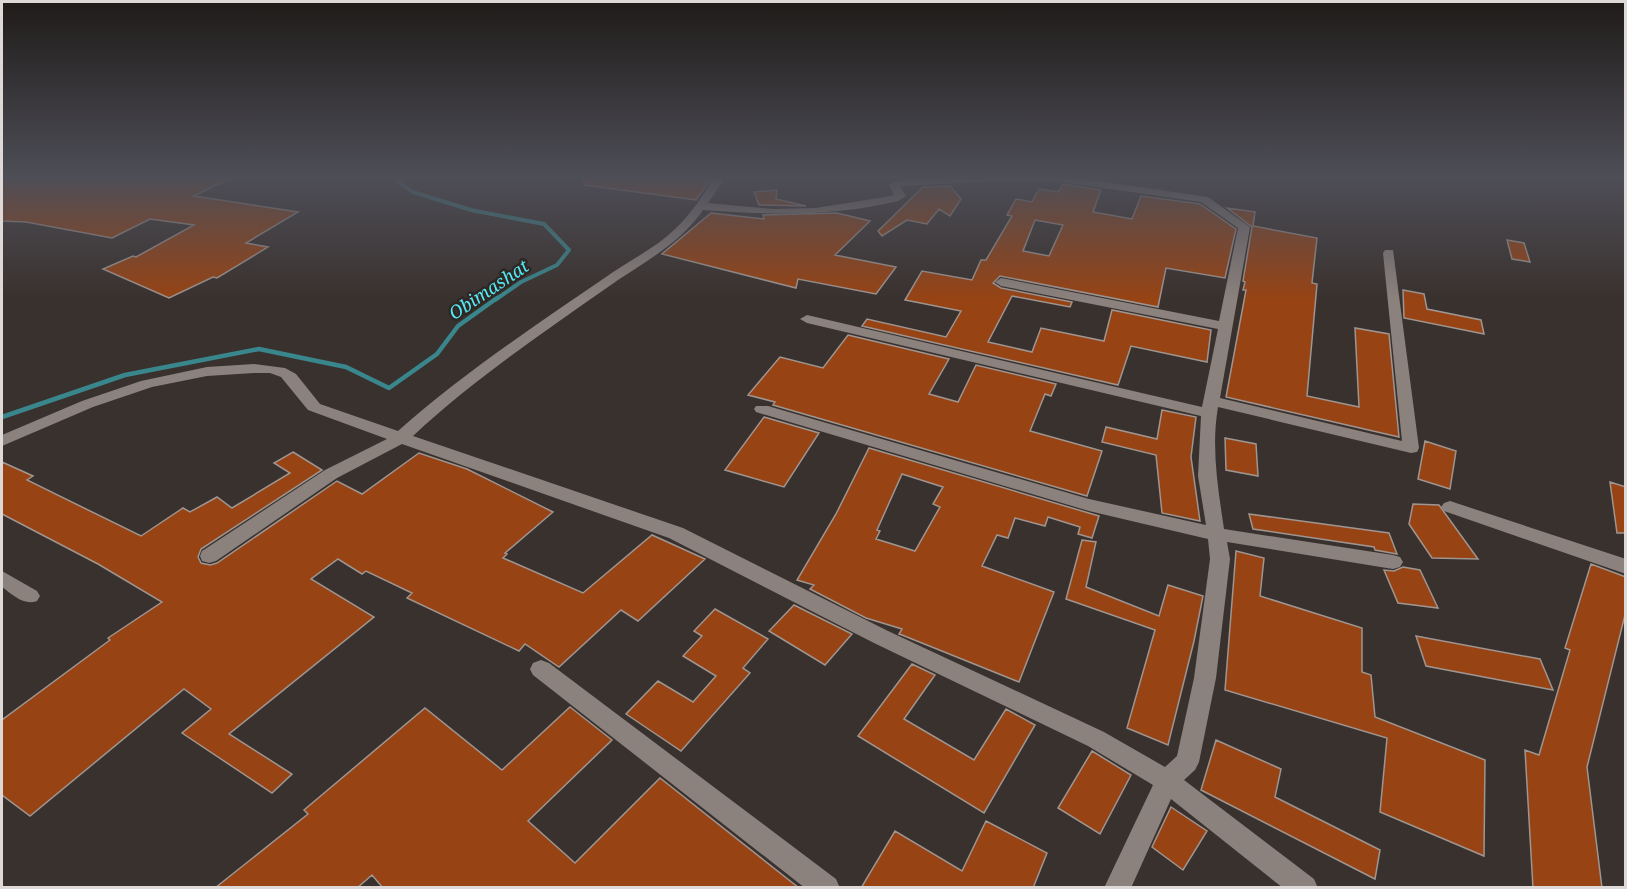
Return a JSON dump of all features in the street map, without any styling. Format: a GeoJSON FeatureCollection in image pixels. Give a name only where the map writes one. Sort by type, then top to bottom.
{"type":"FeatureCollection","features":[{"type":"Feature","properties":{"kind":"street"},"geometry":{"type":"LineString","coordinates":[[208,556],[331,474],[401,438],[428,413],[562,314],[628,266],[678,236],[692,217]]}},
{"type":"Feature","properties":{"kind":"street"},"geometry":{"type":"LineString","coordinates":[[1118,888],[1167,781],[1187,762],[1206,678],[1220,559],[1207,476],[1206,424],[1244,227],[1230,217]]}},
{"type":"Feature","properties":{"kind":"street"},"geometry":{"type":"LineString","coordinates":[[807,319],[1210,407],[1411,447],[1389,253]]}},
{"type":"Feature","properties":{"kind":"street"},"geometry":{"type":"LineString","coordinates":[[1001,282],[1225,326]]}},
{"type":"Feature","properties":{"kind":"street"},"geometry":{"type":"LineString","coordinates":[[2,441],[64,413],[159,380],[203,370],[256,368],[280,371],[299,385],[314,407],[676,533],[881,637],[1096,739],[1167,781],[1305,888]]}},
{"type":"Feature","properties":{"kind":"street"},"geometry":{"type":"LineString","coordinates":[[762,409],[1089,505],[1216,534],[1393,562]]}},
{"type":"Feature","properties":{"kind":"street"},"geometry":{"type":"LineString","coordinates":[[1450,507],[1626,567]]}},
{"type":"Feature","properties":{"kind":"street"},"geometry":{"type":"LineString","coordinates":[[2,578],[30,596]]}},
{"type":"Feature","properties":{"kind":"street"},"geometry":{"type":"LineString","coordinates":[[541,669],[827,888]]}},
{"type":"Feature","properties":{"kind":"building"},"geometry":{"type":"Polygon","coordinates":[[[2,217],[289,217],[246,243],[268,247],[217,278],[213,277],[169,298],[103,269],[133,256],[136,257],[194,225],[150,219],[112,238],[26,222],[2,221],[2,217]]]}},
{"type":"Feature","properties":{"kind":"building"},"geometry":{"type":"Polygon","coordinates":[[[706,217],[856,217],[870,221],[835,255],[896,267],[876,294],[798,279],[796,288],[662,254],[706,217]]]}},
{"type":"Feature","properties":{"kind":"building"},"geometry":{"type":"Polygon","coordinates":[[[892,217],[932,217],[927,224],[907,220],[882,236],[878,231],[892,217]]]}},
{"type":"Feature","properties":{"kind":"building"},"geometry":{"type":"Polygon","coordinates":[[[1011,217],[1219,217],[1236,229],[1225,278],[1166,268],[1158,307],[1000,276],[993,283],[1001,288],[1072,302],[1070,307],[1012,296],[988,342],[1032,352],[1041,328],[1104,341],[1112,310],[1211,330],[1207,362],[1131,346],[1118,385],[862,326],[867,319],[946,337],[961,311],[905,300],[922,271],[972,280],[981,260],[986,260],[1011,217]],[[1035,220],[1023,251],[1049,256],[1063,225],[1035,220]]]}},
{"type":"Feature","properties":{"kind":"building"},"geometry":{"type":"Polygon","coordinates":[[[1239,217],[1254,217],[1253,226],[1317,238],[1312,283],[1317,284],[1307,396],[1359,407],[1355,328],[1389,334],[1399,437],[1226,397],[1246,290],[1243,290],[1245,282],[1243,281],[1252,227],[1239,217]]]}},
{"type":"Feature","properties":{"kind":"building"},"geometry":{"type":"Polygon","coordinates":[[[1507,240],[1524,243],[1530,262],[1512,259],[1507,240]]]}},
{"type":"Feature","properties":{"kind":"building"},"geometry":{"type":"Polygon","coordinates":[[[1403,290],[1424,294],[1427,309],[1481,320],[1484,334],[1404,318],[1403,290]]]}},
{"type":"Feature","properties":{"kind":"building"},"geometry":{"type":"Polygon","coordinates":[[[848,335],[949,359],[929,394],[958,402],[976,365],[1056,384],[1051,396],[1045,394],[1030,431],[1102,451],[1087,496],[773,405],[775,402],[748,395],[780,357],[823,368],[848,335]]]}},
{"type":"Feature","properties":{"kind":"building"},"geometry":{"type":"Polygon","coordinates":[[[1162,410],[1196,417],[1191,457],[1200,521],[1162,513],[1156,455],[1102,442],[1106,427],[1157,439],[1162,410]]]}},
{"type":"Feature","properties":{"kind":"building"},"geometry":{"type":"Polygon","coordinates":[[[764,417],[819,433],[784,487],[725,470],[764,417]]]}},
{"type":"Feature","properties":{"kind":"building"},"geometry":{"type":"Polygon","coordinates":[[[1225,438],[1256,444],[1258,476],[1226,470],[1225,438]]]}},
{"type":"Feature","properties":{"kind":"building"},"geometry":{"type":"Polygon","coordinates":[[[1425,441],[1456,451],[1450,489],[1418,479],[1425,441]]]}},
{"type":"Feature","properties":{"kind":"building"},"geometry":{"type":"Polygon","coordinates":[[[869,448],[1099,516],[1092,538],[1078,534],[1080,527],[1048,517],[1045,526],[1015,518],[1008,538],[997,535],[982,566],[1054,592],[1019,682],[899,634],[902,629],[866,618],[810,589],[814,585],[797,580],[836,514],[869,448]],[[902,474],[877,530],[880,531],[876,539],[915,551],[940,507],[933,504],[943,487],[902,474]]]}},
{"type":"Feature","properties":{"kind":"building"},"geometry":{"type":"Polygon","coordinates":[[[293,452],[322,470],[201,549],[198,557],[201,563],[210,565],[217,563],[337,481],[362,494],[419,453],[467,469],[553,512],[505,553],[507,554],[503,558],[583,593],[652,535],[705,559],[638,621],[621,610],[559,667],[525,644],[519,651],[407,598],[412,593],[366,571],[362,574],[338,559],[311,579],[374,617],[229,734],[292,774],[272,793],[182,733],[211,709],[184,689],[30,816],[2,795],[2,720],[110,640],[108,638],[162,602],[98,564],[2,514],[2,462],[33,476],[27,480],[141,536],[183,508],[190,512],[217,497],[232,508],[290,473],[274,463],[293,452]]]}},
{"type":"Feature","properties":{"kind":"building"},"geometry":{"type":"Polygon","coordinates":[[[1610,482],[1626,487],[1626,533],[1617,533],[1610,482]]]}},
{"type":"Feature","properties":{"kind":"building"},"geometry":{"type":"Polygon","coordinates":[[[1413,504],[1439,505],[1478,559],[1432,558],[1409,524],[1413,504]]]}},
{"type":"Feature","properties":{"kind":"building"},"geometry":{"type":"Polygon","coordinates":[[[1249,514],[1389,533],[1397,554],[1375,550],[1374,547],[1253,529],[1249,514]]]}},
{"type":"Feature","properties":{"kind":"building"},"geometry":{"type":"Polygon","coordinates":[[[1082,540],[1096,542],[1086,587],[1159,616],[1168,585],[1203,596],[1168,745],[1127,728],[1155,630],[1066,599],[1082,540]]]}},
{"type":"Feature","properties":{"kind":"building"},"geometry":{"type":"Polygon","coordinates":[[[1236,551],[1264,558],[1260,596],[1362,628],[1362,672],[1371,675],[1375,717],[1485,760],[1484,856],[1380,812],[1387,738],[1225,690],[1236,551]]]}},
{"type":"Feature","properties":{"kind":"building"},"geometry":{"type":"Polygon","coordinates":[[[1591,564],[1626,577],[1626,611],[1587,767],[1602,888],[1533,888],[1525,750],[1539,755],[1570,650],[1565,648],[1591,564]]]}},
{"type":"Feature","properties":{"kind":"building"},"geometry":{"type":"Polygon","coordinates":[[[1403,567],[1420,570],[1438,608],[1398,603],[1384,570],[1394,571],[1403,567]]]}},
{"type":"Feature","properties":{"kind":"building"},"geometry":{"type":"Polygon","coordinates":[[[794,605],[852,634],[825,665],[769,631],[794,605]]]}},
{"type":"Feature","properties":{"kind":"building"},"geometry":{"type":"Polygon","coordinates":[[[715,609],[768,639],[743,668],[750,673],[681,751],[626,714],[658,681],[693,702],[716,676],[683,656],[702,636],[694,631],[715,609]]]}},
{"type":"Feature","properties":{"kind":"building"},"geometry":{"type":"Polygon","coordinates":[[[1416,636],[1540,659],[1553,690],[1426,666],[1416,636]]]}},
{"type":"Feature","properties":{"kind":"building"},"geometry":{"type":"Polygon","coordinates":[[[912,664],[935,675],[904,719],[974,760],[1006,709],[1035,725],[984,813],[858,736],[912,664]]]}},
{"type":"Feature","properties":{"kind":"building"},"geometry":{"type":"Polygon","coordinates":[[[570,707],[612,740],[528,821],[575,863],[660,778],[799,888],[383,888],[372,875],[357,888],[215,888],[308,814],[304,810],[425,708],[502,770],[570,707]]]}},
{"type":"Feature","properties":{"kind":"building"},"geometry":{"type":"Polygon","coordinates":[[[1216,740],[1281,769],[1275,797],[1380,850],[1375,879],[1201,790],[1216,740]]]}},
{"type":"Feature","properties":{"kind":"building"},"geometry":{"type":"Polygon","coordinates":[[[1092,751],[1131,775],[1100,834],[1058,808],[1092,751]]]}},
{"type":"Feature","properties":{"kind":"building"},"geometry":{"type":"Polygon","coordinates":[[[1171,807],[1207,831],[1183,870],[1152,847],[1171,807]]]}},
{"type":"Feature","properties":{"kind":"building"},"geometry":{"type":"Polygon","coordinates":[[[986,821],[1047,853],[1033,888],[861,888],[895,831],[962,871],[986,821]]]}},
{"type":"Feature","properties":{"kind":"waterway","name":"Obimashat"},"geometry":{"type":"LineString","coordinates":[[495,300],[521,282],[557,265],[569,250],[544,224],[510,217]]}},
{"type":"Feature","properties":{"kind":"waterway","name":"Obimashat"},"geometry":{"type":"LineString","coordinates":[[2,417],[125,375],[259,349],[346,367],[389,388],[437,354],[458,326],[497,298]]}}]}
